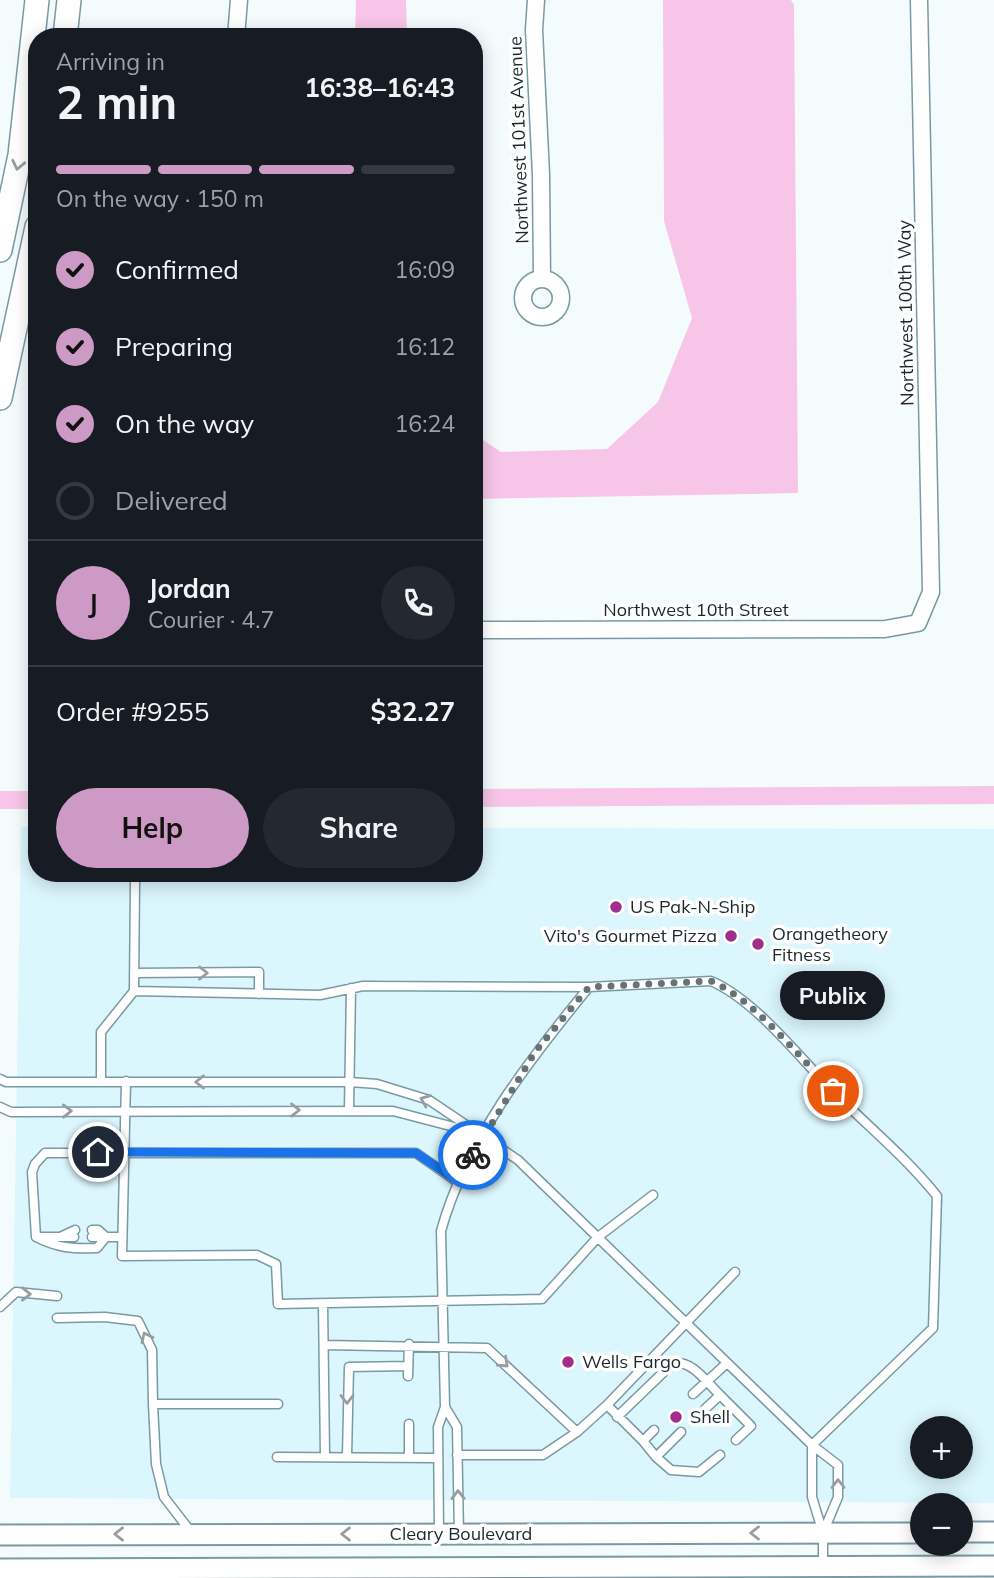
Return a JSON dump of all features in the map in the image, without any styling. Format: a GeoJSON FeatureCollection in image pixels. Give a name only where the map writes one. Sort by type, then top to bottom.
{"type":"FeatureCollection","features":[{"type":"Feature","properties":{"kind":"main road"},"geometry":{"type":"LineString","coordinates":[[34,28],[37,0]]}},
{"type":"Feature","properties":{"kind":"main road"},"geometry":{"type":"LineString","coordinates":[[66,28],[69,0]]}},
{"type":"Feature","properties":{"kind":"main road"},"geometry":{"type":"LineString","coordinates":[[0,250],[20,155],[28,82]]}},
{"type":"Feature","properties":{"kind":"main road"},"geometry":{"type":"LineString","coordinates":[[0,398],[28,269]]}},
{"type":"Feature","properties":{"kind":"street"},"geometry":{"type":"LineString","coordinates":[[237,28],[239,0]]}},
{"type":"Feature","properties":{"kind":"street","name":"Northwest 101st Avenue"},"geometry":{"type":"LineString","coordinates":[[536,0],[534,30],[541,175],[542,278]]}},
{"type":"Feature","properties":{"kind":"street","name":"Northwest 100th Way"},"geometry":{"type":"LineString","coordinates":[[918,623],[931,592],[919,0]]}},
{"type":"Feature","properties":{"kind":"street","name":"Northwest 10th Street"},"geometry":{"type":"LineString","coordinates":[[483,630],[885,629],[918,623]]}},
{"type":"Feature","properties":{"kind":"street","name":"Cleary Boulevard"},"geometry":{"type":"LineString","coordinates":[[0,1535],[910,1532]]}},
{"type":"Feature","properties":{"kind":"street"},"geometry":{"type":"LineString","coordinates":[[973,1532],[994,1532]]}},
{"type":"Feature","properties":{"kind":"street","name":"Cleary Boulevard"},"geometry":{"type":"LineString","coordinates":[[0,1569],[994,1566]]}},
{"type":"Feature","properties":{"kind":"lane"},"geometry":{"type":"LineString","coordinates":[[101,1082],[101,1032],[134,991],[135,882]]}},
{"type":"Feature","properties":{"kind":"lane"},"geometry":{"type":"LineString","coordinates":[[134,973],[259,972],[259,994]]}},
{"type":"Feature","properties":{"kind":"lane"},"geometry":{"type":"LineString","coordinates":[[134,991],[320,995],[363,986],[589,987],[711,981],[729,989],[780,1035],[833,1091],[917,1171],[937,1196],[933,1328],[812,1445],[812,1497],[823,1533],[823,1566]]}},
{"type":"Feature","properties":{"kind":"lane"},"geometry":{"type":"LineString","coordinates":[[449,1534],[438,1458],[438,1427],[445,1407],[440,1302],[441,1231],[448,1204],[484,1135],[535,1052],[589,987]]}},
{"type":"Feature","properties":{"kind":"lane"},"geometry":{"type":"LineString","coordinates":[[349,1110],[351,988]]}},
{"type":"Feature","properties":{"kind":"lane"},"geometry":{"type":"LineString","coordinates":[[0,1079],[6,1082],[350,1082],[377,1084],[429,1100],[518,1160],[812,1445],[838,1465],[838,1497],[823,1533]]}},
{"type":"Feature","properties":{"kind":"lane"},"geometry":{"type":"LineString","coordinates":[[126,1081],[122,1256],[257,1255],[276,1264],[278,1304],[542,1299],[598,1237],[653,1195]]}},
{"type":"Feature","properties":{"kind":"lane"},"geometry":{"type":"LineString","coordinates":[[0,1107],[11,1112],[393,1111],[484,1135]]}},
{"type":"Feature","properties":{"kind":"lane"},"geometry":{"type":"LineString","coordinates":[[36,1237],[32,1172],[45,1153],[416,1153],[459,1182]]}},
{"type":"Feature","properties":{"kind":"lane"},"geometry":{"type":"LineString","coordinates":[[36,1237],[75,1234]]}},
{"type":"Feature","properties":{"kind":"lane"},"geometry":{"type":"LineString","coordinates":[[92,1234],[122,1237]]}},
{"type":"Feature","properties":{"kind":"lane"},"geometry":{"type":"LineString","coordinates":[[36,1237],[56,1247],[71,1249],[97,1248],[106,1237]]}},
{"type":"Feature","properties":{"kind":"lane"},"geometry":{"type":"LineString","coordinates":[[457,1455],[543,1455],[577,1432],[607,1405],[735,1272]]}},
{"type":"Feature","properties":{"kind":"lane"},"geometry":{"type":"LineString","coordinates":[[0,1307],[16,1292],[57,1296]]}},
{"type":"Feature","properties":{"kind":"lane"},"geometry":{"type":"LineString","coordinates":[[323,1304],[325,1456]]}},
{"type":"Feature","properties":{"kind":"lane"},"geometry":{"type":"LineString","coordinates":[[57,1318],[105,1317],[138,1321],[152,1350],[156,1464],[164,1497],[192,1534]]}},
{"type":"Feature","properties":{"kind":"lane"},"geometry":{"type":"LineString","coordinates":[[324,1345],[409,1344],[487,1348],[577,1432]]}},
{"type":"Feature","properties":{"kind":"lane"},"geometry":{"type":"LineString","coordinates":[[408,1376],[409,1344]]}},
{"type":"Feature","properties":{"kind":"lane"},"geometry":{"type":"LineString","coordinates":[[617,1417],[673,1363],[688,1364],[751,1426],[736,1440]]}},
{"type":"Feature","properties":{"kind":"lane"},"geometry":{"type":"LineString","coordinates":[[693,1394],[727,1363]]}},
{"type":"Feature","properties":{"kind":"lane"},"geometry":{"type":"LineString","coordinates":[[347,1456],[349,1367],[408,1366]]}},
{"type":"Feature","properties":{"kind":"lane"},"geometry":{"type":"LineString","coordinates":[[705,1409],[720,1395]]}},
{"type":"Feature","properties":{"kind":"lane"},"geometry":{"type":"LineString","coordinates":[[153,1404],[278,1404]]}},
{"type":"Feature","properties":{"kind":"lane"},"geometry":{"type":"LineString","coordinates":[[607,1405],[656,1457],[671,1469],[699,1472],[720,1455]]}},
{"type":"Feature","properties":{"kind":"lane"},"geometry":{"type":"LineString","coordinates":[[445,1407],[457,1427],[449,1534]]}},
{"type":"Feature","properties":{"kind":"lane"},"geometry":{"type":"LineString","coordinates":[[409,1424],[409,1457]]}},
{"type":"Feature","properties":{"kind":"lane"},"geometry":{"type":"LineString","coordinates":[[643,1441],[653,1430]]}},
{"type":"Feature","properties":{"kind":"lane"},"geometry":{"type":"LineString","coordinates":[[656,1457],[681,1432]]}},
{"type":"Feature","properties":{"kind":"lane"},"geometry":{"type":"LineString","coordinates":[[277,1457],[438,1458]]}},
{"type":"Feature","properties":{"kind":"shaded area"},"geometry":{"type":"Polygon","coordinates":[[[356,0],[406,0],[407,28],[355,28],[356,0]]]}},
{"type":"Feature","properties":{"kind":"shaded area"},"geometry":{"type":"Polygon","coordinates":[[[663,0],[791,0],[794,5],[798,493],[483,499],[483,440],[501,452],[607,449],[658,402],[692,318],[664,221],[663,0]]]}},
{"type":"Feature","properties":{"kind":"shaded area"},"geometry":{"type":"Polygon","coordinates":[[[21,827],[28,827],[28,882],[483,882],[483,828],[994,829],[994,1503],[973,1503],[973,1493],[910,1493],[910,1503],[10,1498],[21,827]]]}},
{"type":"Feature","properties":{"kind":"waterway"},"geometry":{"type":"LineString","coordinates":[[483,798],[994,795]]}},
{"type":"Feature","properties":{"kind":"waterway"},"geometry":{"type":"LineString","coordinates":[[0,800],[28,800]]}},
{"type":"Feature","properties":{"kind":"way so far"},"geometry":{"type":"LineString","coordinates":[[473,1155],[535,1052],[589,987],[711,981],[729,989],[780,1035],[833,1091]]}},
{"type":"Feature","properties":{"kind":"place","name":"US Pak-N-Ship"},"geometry":{"type":"Point","coordinates":[616,907]}},
{"type":"Feature","properties":{"kind":"place","name":"Vito's Gourmet Pizza"},"geometry":{"type":"Point","coordinates":[731,936]}},
{"type":"Feature","properties":{"kind":"place","name":"Orangetheory Fitness"},"geometry":{"type":"Point","coordinates":[758,944]}},
{"type":"Feature","properties":{"kind":"place","name":"Publix"},"geometry":{"type":"Point","coordinates":[833,1091]}},
{"type":"Feature","properties":{"kind":"place","name":"Wells Fargo"},"geometry":{"type":"Point","coordinates":[568,1362]}},
{"type":"Feature","properties":{"kind":"place","name":"Shell"},"geometry":{"type":"Point","coordinates":[676,1417]}},
{"type":"Feature","properties":{"kind":"route"},"geometry":{"type":"LineString","coordinates":[[98,1152],[416,1153],[459,1182],[473,1155]]}}]}
